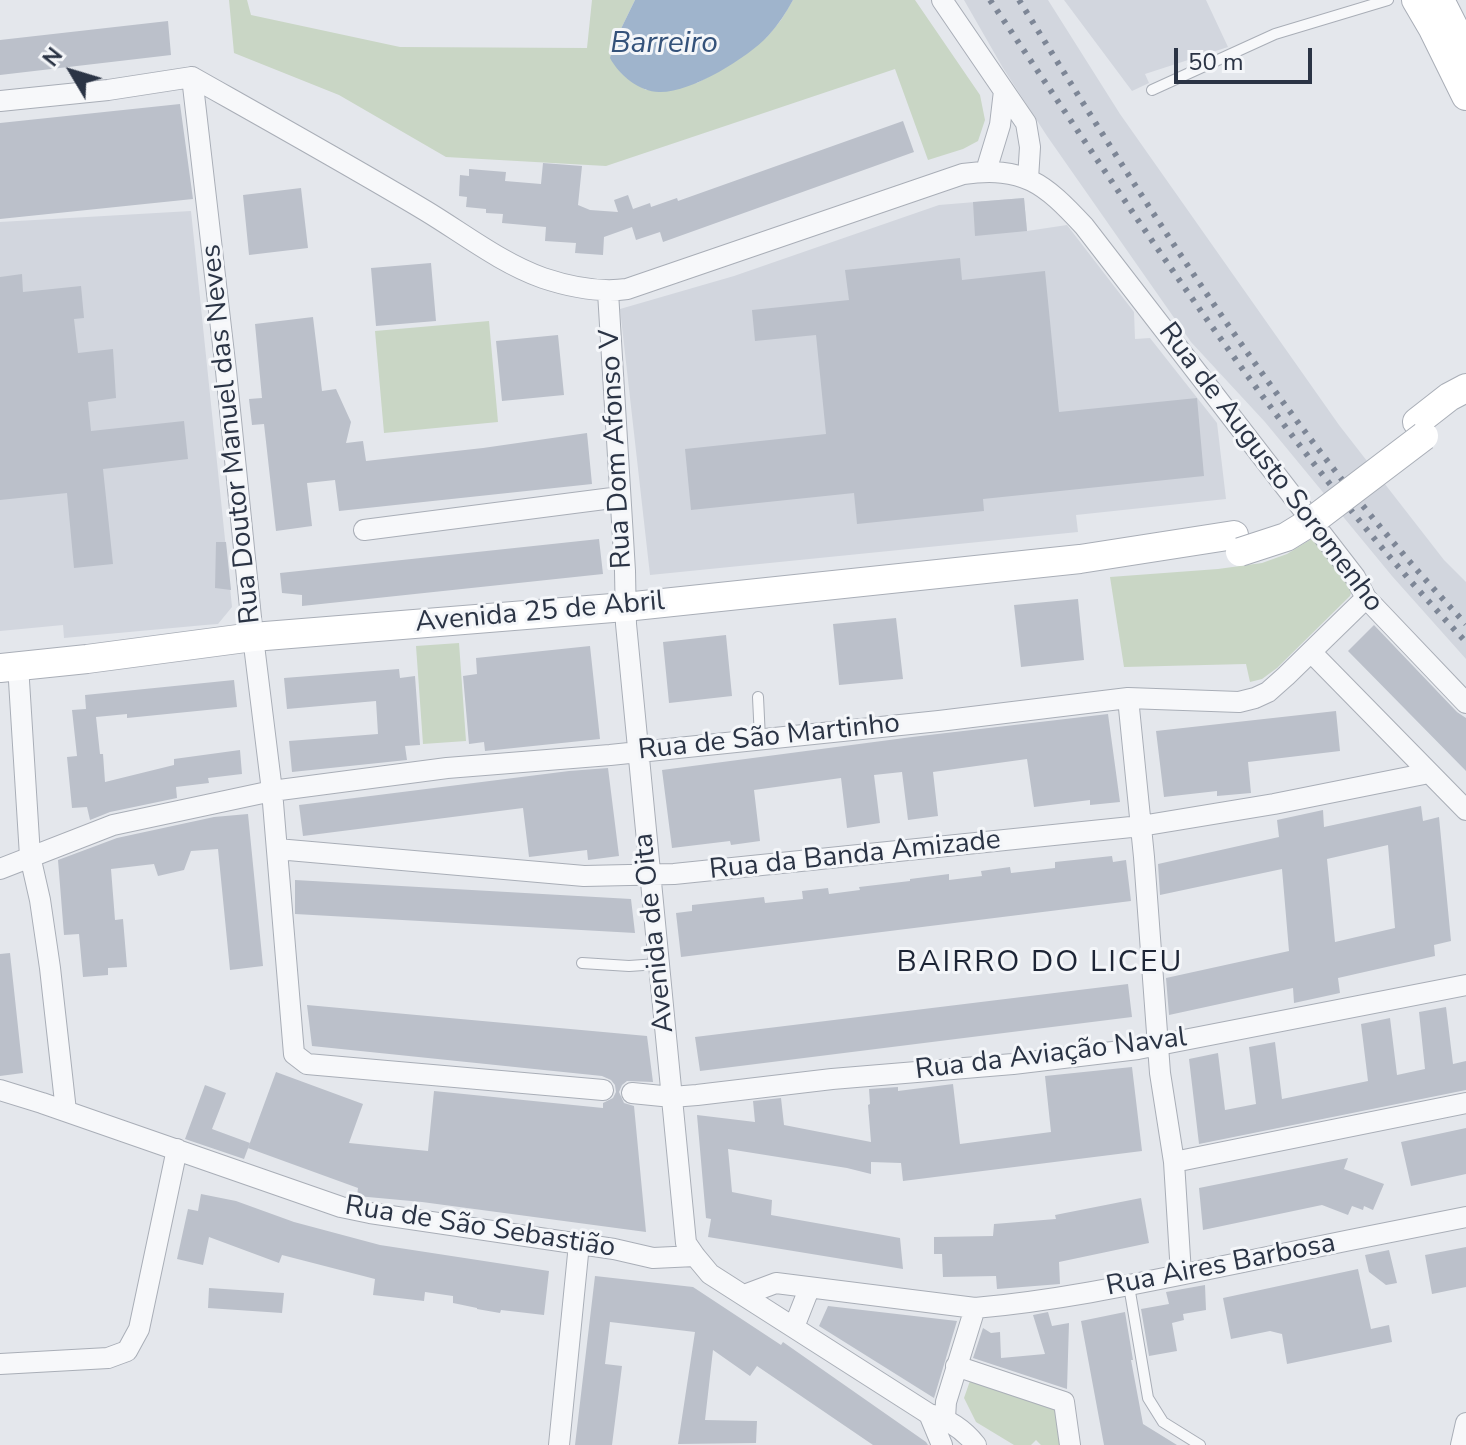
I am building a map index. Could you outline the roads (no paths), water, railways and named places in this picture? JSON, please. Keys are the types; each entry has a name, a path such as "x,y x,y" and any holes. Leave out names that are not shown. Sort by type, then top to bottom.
{"street":[{"path":"0,101 108,90 192,77 511,264 556,282 608,292 627,289 963,174 1005,172 1028,179 1030,147 1026,123 942,0"},
{"path":"1416,0 1466,96"},
{"path":"1440,0 1466,51"},
{"name":"Rua Doutor Manuel das Neves","path":"192,77 272,791 294,1054 307,1064 603,1090"},
{"path":"986,171 1000,125 1004,91"},
{"name":"Rua de Augusto Soromenho","path":"1028,179 1057,197 1084,226 1355,577 1366,598 1466,703"},
{"name":"Rua Dom Afonso V","path":"608,292 625,607"},
{"name":"Avenida 25 de Abril","path":"9,666 253,637 625,607 1237,544 1304,508 1420,429 1462,394"},
{"path":"364,530 620,497"},
{"name":"Rua de São Martinho","path":"0,869 113,825 272,791 447,768 939,721 1128,698 1239,702 1268,692 1366,598"},
{"name":"Avenida de Oita","path":"625,607 686,1243 695,1256"},
{"path":"1311,652 1466,810"},
{"path":"9,666 30,856 50,968 66,1111"},
{"path":"1128,698 1160,1073 1174,1162 1181,1274"},
{"name":"Rua da Banda Amizade","path":"277,849 584,876 650,875 1141,826 1274,804 1429,773"},
{"name":"Rua da Aviação Naval","path":"632,1093 672,1097 832,1079 1013,1064 1159,1046 1466,985"},
{"name":"Rua de São Sebastião","path":"0,1090 341,1207 653,1258 695,1256"},
{"path":"1174,1162 1466,1103"},
{"path":"0,1364 108,1358 127,1351 139,1329 177,1149"},
{"name":"Rua Aires Barbosa","path":"744,1295 776,1283 975,1308 1129,1286 1466,1217"},
{"path":"559,1445 579,1244"},
{"path":"695,1256 710,1274 970,1437 976,1445"},
{"path":"794,1327 809,1289"},
{"path":"942,1445 937,1416 946,1402 975,1308"},
{"path":"956,1366 1064,1402 1070,1445"},
{"path":"1461,1445 1466,1423"}],"lane":[{"path":"1152,90 1275,34 1388,0"},
{"path":"758,697 760,739"},
{"path":"582,963 658,964"},
{"path":"1129,1286 1148,1398 1163,1422 1200,1445"}],"water":[{"name":"Barreiro","path":"635,0 793,0 772,32 747,54 702,81 659,92 631,81 610,58"}],"railway":[{"path":"990,0 1158,249 1274,412 1399,568 1466,642"},
{"path":"1019,0 1227,324 1341,478 1466,624"}],"district":[{"name":"BAIRRO DO LICEU","path":"1040,964"}]}
